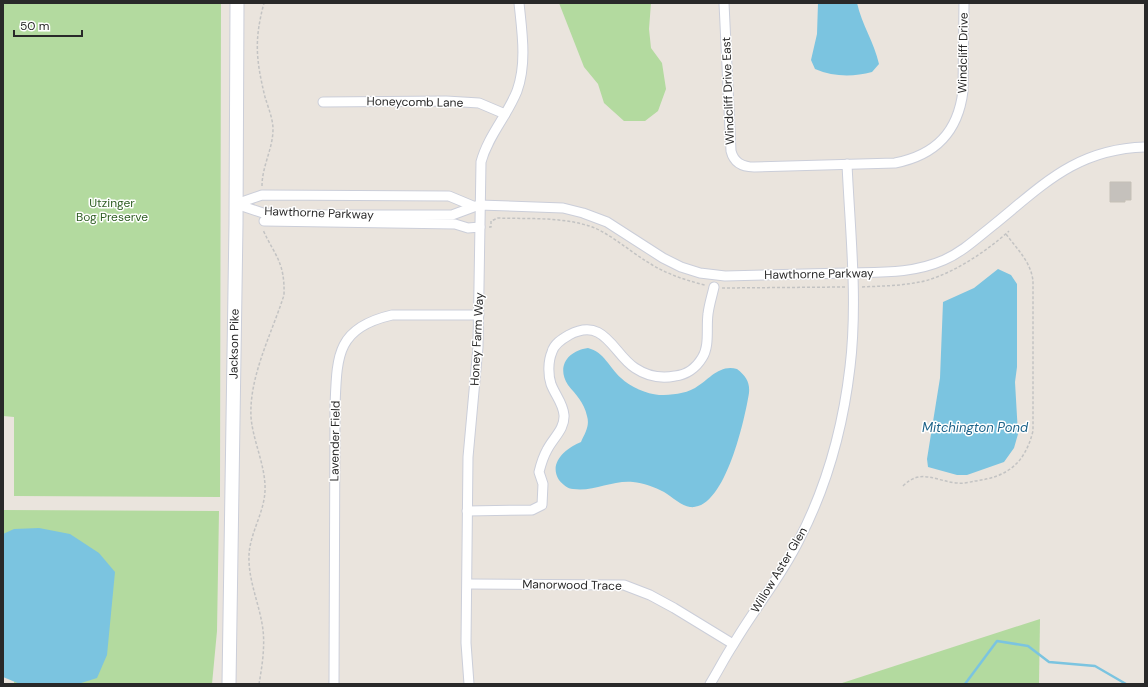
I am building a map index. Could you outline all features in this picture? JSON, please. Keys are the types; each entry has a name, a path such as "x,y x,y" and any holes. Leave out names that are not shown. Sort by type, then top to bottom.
{"main road":[{"name":"Jackson Pike","path":"229,684 236,204 237,3"}],"street":[{"name":"Honey Farm Way","path":"469,684 466,643 468,584 468,457 479,315 480,228 476,206 480,162 484,149 516,92 520,79 523,50 519,3"},
{"name":"Windcliff Drive East","path":"724,3 730,144 733,157 742,165 748,167 847,164"},
{"name":"Windcliff Drive","path":"847,164 895,163 914,158 940,143 950,130 958,117 964,91 964,3"},
{"name":"Honeycomb Lane","path":"323,102 446,101 479,104 504,114"},
{"name":"Hawthorne Parkway","path":"236,204 262,195 449,196 476,206 563,208 583,213 606,222 663,258 700,273 725,276 903,272 944,260 966,247 1065,168 1081,160 1106,151 1120,148 1145,147"},
{"name":"Willow Aster Glen","path":"710,684 733,644 776,580 799,541 818,500 832,458 843,412 850,366 853,287 847,164"},
{"name":"Hawthorne Parkway","path":"236,204 263,213 304,215 452,215 476,206"},
{"path":"264,221 455,224 468,228 480,228"},
{"path":"467,511 532,510 542,505 544,484 539,472 540,467 548,448 560,432 564,416 559,398 551,385 549,367 552,350 560,340 572,333 587,330 600,333 610,340 629,363 650,376 666,378 681,375 694,367 703,357 707,341 708,314 714,287"},
{"name":"Lavender Field","path":"334,684 335,406 337,360 350,337 366,323 378,318 392,315 479,315"},
{"name":"Manorwood Trace","path":"468,584 624,585 650,595 733,644"}],"path":[{"path":"262,195 262,172 272,144 273,128 256,58 259,22 264,3"},
{"path":"480,228 491,227 491,220 498,218 550,219 587,225 618,242 646,262 678,278 714,287 853,287 916,283 954,270 986,250 1009,231"},
{"path":"259,684 262,665 263,630 251,583 249,555 262,512 265,490 263,468 252,418 251,396 256,375 284,295 282,269 278,255 263,230 264,221"},
{"path":"903,486 911,478 919,476 958,484 986,480 1005,474 1017,465 1029,446 1033,431 1032,270 1006,234"}],"green space":[{"name":"Utzinger Bog Preserve","path":"3,3 221,3 220,497 14,496 14,417 3,416"},
{"path":"559,3 651,3 649,29 651,48 662,63 666,89 658,111 645,121 624,121 604,103 598,84 584,67"},
{"path":"3,510 219,511 217,631 212,684 14,684 14,659 3,659"},
{"path":"1040,619 1039,684 839,684"}],"water":[{"path":"818,3 857,3 879,64 872,72 858,75 836,75 815,69 811,60 817,34"},
{"name":"Mitchington Pond","path":"998,269 1011,275 1017,284 1017,367 1015,382 1018,434 1014,448 1004,462 967,475 957,475 928,467 927,459 940,378 943,302 974,288"},
{"path":"588,348 594,350 602,356 617,374 629,384 644,392 659,395 687,392 700,385 714,374 725,369 737,369 743,374 748,382 749,393 738,441 723,479 713,494 702,504 690,507 680,503 660,490 637,483 625,482 596,488 573,489 563,485 559,480 556,474 557,462 565,452 581,442 588,423 584,407 568,385 565,378 563,372 564,366 566,360 575,352"},
{"path":"39,528 70,534 99,553 115,572 107,655 97,678 78,684 20,684 3,677 3,534 14,529"}],"building":[{"path":"1110,182 1131,182 1131,200 1125,200 1125,202 1110,202"}],"waterway":[{"path":"965,684 997,641 1028,646 1049,662 1095,666 1126,684"}]}
